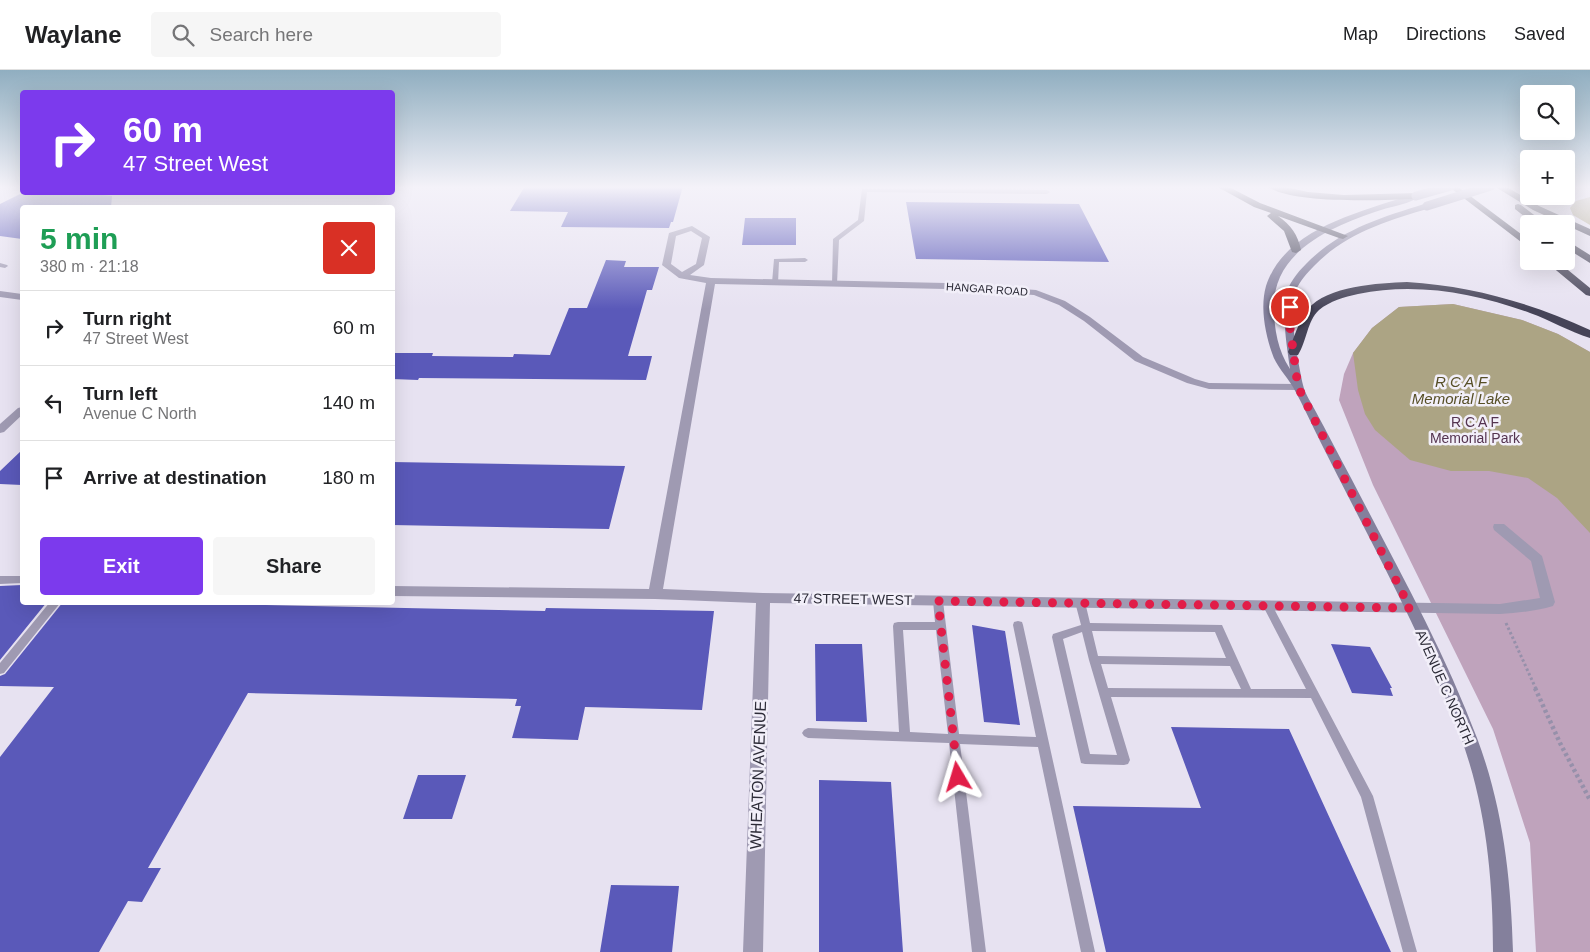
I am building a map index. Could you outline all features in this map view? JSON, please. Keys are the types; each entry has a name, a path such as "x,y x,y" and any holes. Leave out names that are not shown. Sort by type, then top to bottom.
{"highway":[{"path":"1287,227 1294,237 1296,250"},
{"path":"1317,227 1343,236"},
{"path":"1506,227 1520,238"},
{"path":"1577,227 1590,233"},
{"path":"1575,249 1590,260"},
{"path":"1562,270 1590,292"},
{"path":"1294,352 1313,310 1326,301 1353,291 1395,286 1451,290 1484,296 1538,312 1590,334"}],"main road":[{"name":"AVENUE C NORTH","path":"1331,227 1315,235 1296,250 1280,270 1271,287 1270,314 1276,353 1298,387 1410,608 1462,720 1484,784 1500,864 1503,952"},
{"name":"AVENUE C NORTH","path":"1298,387 1289,320 1290,296 1294,282 1320,253 1343,236 1366,227"}],"street":[{"path":"692,228 706,237 700,265 682,276 666,265 672,234 692,228"},
{"name":"HANGAR ROAD","path":"682,276 710,281 946,286 1036,293 1062,304 1087,319 1139,359 1191,381 1209,386 1298,387"},
{"path":"656,594 710,281"},
{"path":"0,294 20,297"},
{"path":"0,430 20,412"},
{"name":"47 STREET WEST","path":"395,591 1500,609 1548,602 1536,559 1499,527"},
{"name":"WHEATON AVENUE","path":"753,952 763,598"}],"lane":[{"path":"834,284 836,239 852,227"},
{"path":"775,283 776,260 805,260"},
{"path":"0,580 20,580"},
{"path":"938,601 979,952"},
{"path":"1080,602 1086,627 1094,660 1124,760 1085,760 1057,637 1086,627 1218,628 1248,693"},
{"path":"0,670 54,605"},
{"path":"1268,606 1366,796 1410,952"},
{"path":"1018,625 1088,952"},
{"path":"905,736 898,626 941,626"},
{"path":"1094,660 1233,662"},
{"path":"1104,692 1314,694"},
{"path":"808,733 1042,742"}],"path":[{"path":"1500,609 1560,743 1590,800"}],"green space":[{"name":"R C A F Memorial Park","path":"1453,304 1522,320 1558,334 1590,352 1590,952 1536,952 1530,843 1493,729 1373,485 1339,400 1344,374 1353,353 1372,328 1399,307"}],"water":[{"name":"R C A F Memorial Lake","path":"1453,304 1522,320 1558,334 1590,352 1590,533 1557,498 1528,478 1489,471 1451,471 1410,460 1375,430 1365,414 1358,390 1353,353 1372,328 1399,307"}],"building":[{"path":"0,227 20,227 20,239 0,236"},
{"path":"578,227 669,227 669,228"},
{"path":"744,227 796,227 796,245 742,245"},
{"path":"910,227 1091,227 1109,262 916,259"},
{"path":"606,260 626,261 624,267 659,267 652,290 647,290 628,356 652,356 646,380 395,379 395,353 433,353 432,356 513,357 514,354 550,355 569,308 587,308"},
{"path":"20,452 20,485 0,484 0,471"},
{"path":"395,462 625,466 609,529 395,525"},
{"path":"20,585 20,605 45,605 0,660 0,586"},
{"path":"61,605 262,605 545,611 546,608 714,611 702,710 585,707 578,740 512,738 521,706 515,706 517,699 248,693 148,868 161,868 142,902 128,901 99,952 0,952 0,757 54,687 0,686 0,676 5,674"},
{"path":"972,625 1005,631 1020,725 984,722"},
{"path":"815,644 862,644 867,722 816,721"},
{"path":"1331,644 1370,647 1392,688 1390,688 1393,696 1352,693"},
{"path":"1171,727 1289,729 1391,952 1106,952 1073,806 1201,808"},
{"path":"418,775 466,775 452,819 403,819"},
{"path":"819,780 891,782 903,952 819,952"},
{"path":"611,885 679,886 672,952 600,952"}],"route":[{"path":"958,777 938,601 1410,608 1298,387 1289,320 1290,307"}]}
